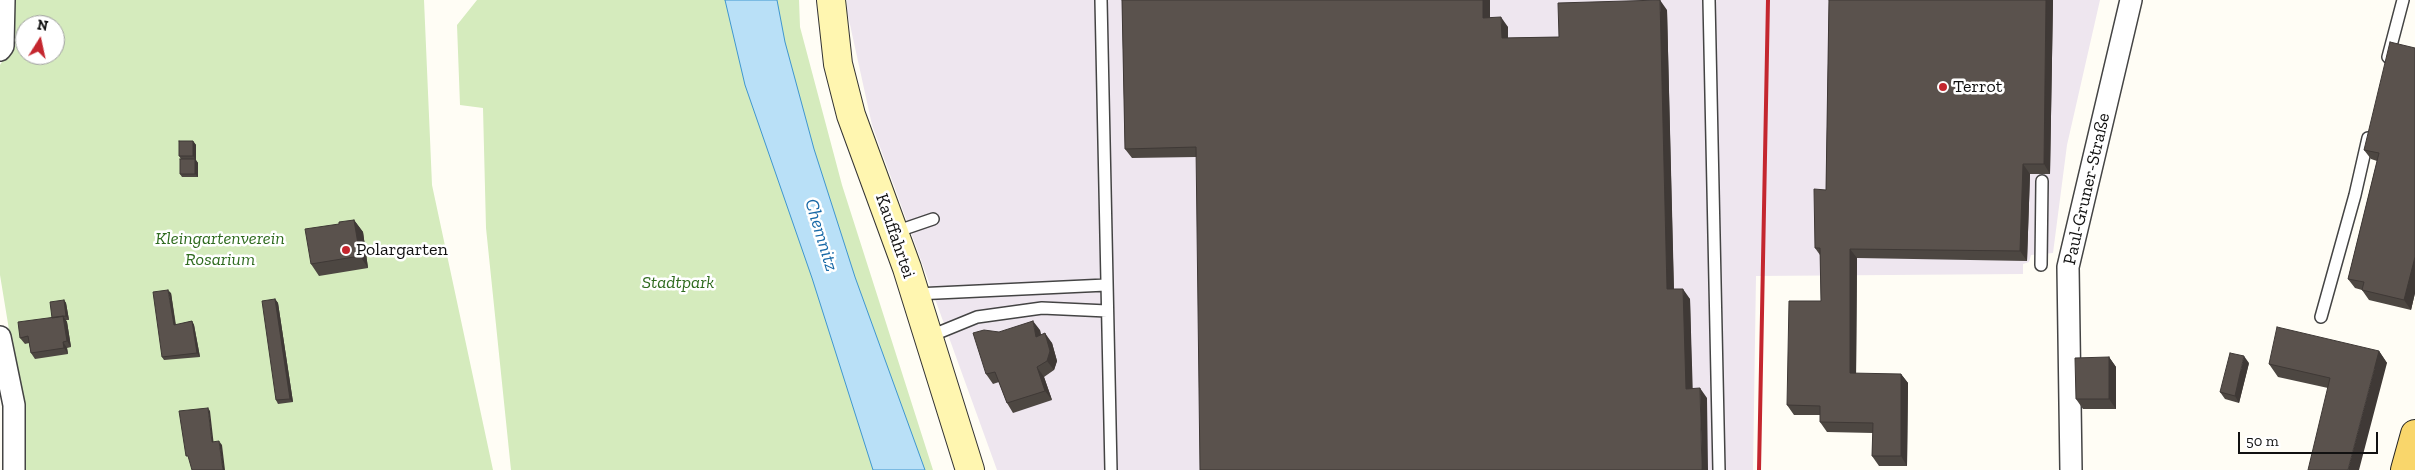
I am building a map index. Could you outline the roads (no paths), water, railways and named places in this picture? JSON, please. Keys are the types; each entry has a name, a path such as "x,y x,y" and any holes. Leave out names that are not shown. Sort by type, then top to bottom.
{"main road":[{"path":"2405,470 2415,434"}],"street":[{"path":"0,50 3,46 4,0"},
{"name":"Kauffahrtei","path":"830,0 838,64 852,115 895,232 970,470"},
{"name":"Paul-Gruner-Straße","path":"2071,470 2068,267 2131,0"},
{"path":"0,337 14,405 14,470"}],"lane":[{"path":"1101,0 1111,470"},
{"path":"1709,0 1719,470"},
{"path":"2385,66 2404,0"},
{"path":"2320,317 2355,195 2370,129"},
{"path":"2042,181 2042,265"},
{"path":"895,232 933,219"},
{"path":"915,294 1106,285"},
{"path":"928,337 977,317 1042,308 1107,311"}],"water":[{"name":"Chemnitz","path":"725,0 777,0 785,42 814,149 855,277 925,470 873,470 812,278 745,85"}],"railway":[{"path":"1759,470 1768,0"}],"place":[{"name":"Terrot","path":"1943,87"},
{"name":"Polargarten","path":"346,250"}],"park label":[{"name":"Kleingartenverein Rosarium","path":"220,249"},
{"name":"Stadtpark","path":"678,283"}]}
